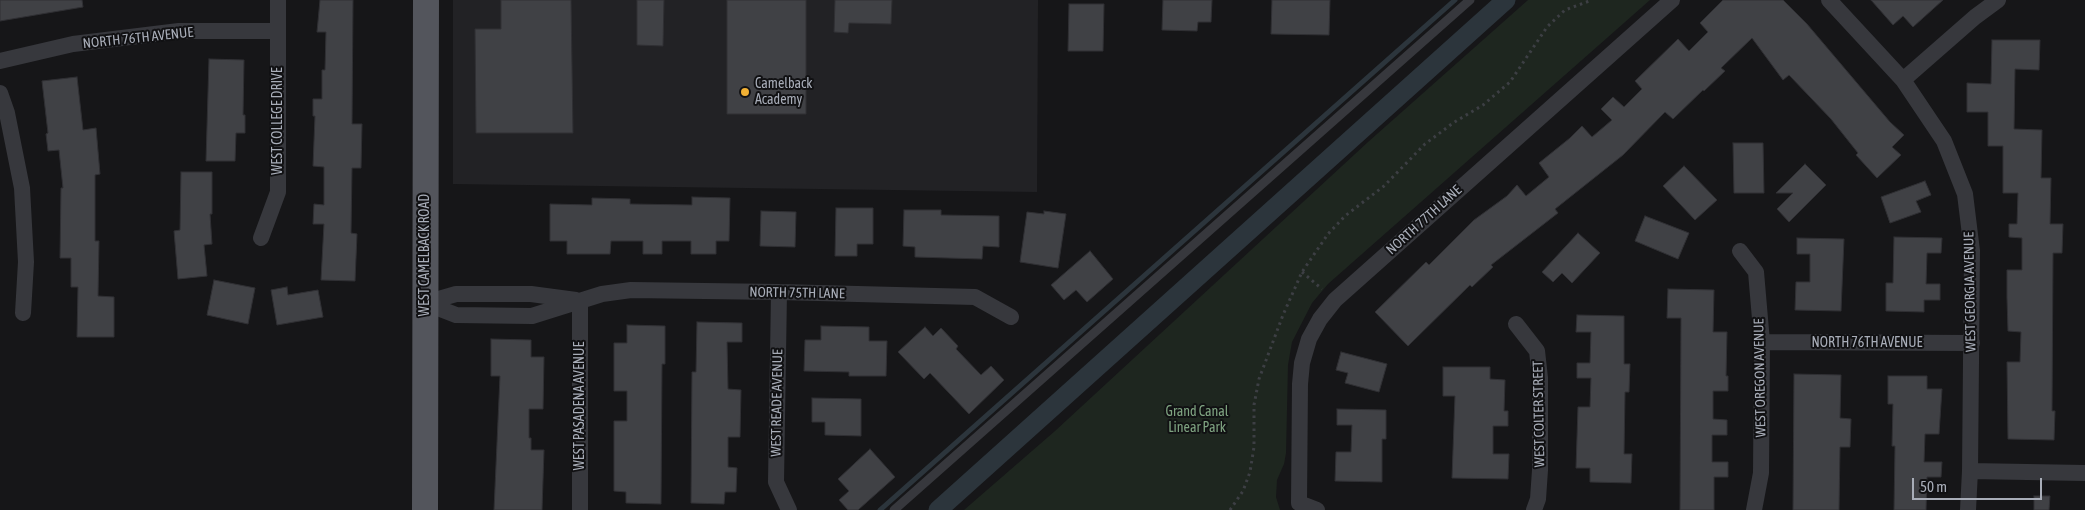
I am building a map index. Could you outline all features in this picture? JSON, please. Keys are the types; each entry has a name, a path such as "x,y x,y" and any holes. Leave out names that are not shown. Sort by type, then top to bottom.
{"main road":[{"name":"WEST CAMELBACK ROAD","path":"425,510 426,0"}],"street":[{"name":"WEST COLLEGE DRIVE","path":"261,238 278,192 278,0"},
{"name":"NORTH 77TH LANE","path":"1317,510 1299,503 1300,384 1302,363 1309,339 1320,319 1335,300 1672,0"},
{"name":"WEST GEORGIA AVENUE","path":"1829,0 1903,80 1944,141 1966,194 1972,251 1968,510"},
{"path":"1903,80 1975,17 1998,0"},
{"name":"NORTH 76TH AVENUE","path":"0,61 73,44 180,31 278,31"},
{"path":"0,93 7,114 22,188 26,262 23,314"},
{"name":"WEST OREGON AVENUE","path":"1740,251 1756,272 1762,342 1761,473 1754,510"},
{"name":"NORTH 75TH LANE","path":"425,303 456,294 531,294 580,301 602,294 631,290 779,292 975,297 1011,317"},
{"name":"WEST READE AVENUE","path":"779,292 776,482 789,510"},
{"name":"WEST PASADENA AVENUE","path":"580,301 580,510"},
{"name":"WEST COLTER STREET","path":"1516,324 1537,352 1540,378 1540,470 1538,499 1534,510"},
{"name":"NORTH 76TH AVENUE","path":"1762,342 1972,343"},
{"path":"1970,471 2085,473"}],"lane":[{"path":"894,510 1470,0"}],"path":[{"path":"1230,510 1243,491 1250,472 1254,448 1254,405 1259,379 1283,315 1302,272 1328,234 1345,216 1384,186 1425,144 1453,123 1483,106 1510,82 1547,27 1565,10 1592,0"},
{"path":"1302,272 1335,300"}],"shaded area":[{"name":"Camelback Academy","path":"453,0 1038,0 1037,192 453,184"}],"green space":[{"name":"Grand Canal Linear Park","path":"1528,0 1650,0 1328,284 1312,303 1292,342 1288,365 1286,453 1284,464 1277,480 1276,497 1280,510 964,510 1055,431 1368,142"}],"building":[{"path":"0,0 82,0 83,7 0,21"},
{"path":"320,0 353,0 352,124 362,124 361,168 352,168 351,233 357,234 355,281 321,280 324,224 313,224 314,204 324,205 324,167 313,166 315,116 313,116 313,99 322,99 322,70 325,70 326,32 317,32"},
{"path":"501,0 571,0 573,133 476,133 475,29 501,29"},
{"path":"637,0 664,0 663,46 637,45"},
{"path":"727,0 806,0 806,114 727,114"},
{"path":"835,0 892,0 891,24 849,23 848,33 834,32"},
{"path":"1163,0 1212,0 1211,22 1198,22 1197,31 1162,30"},
{"path":"1272,0 1330,0 1329,35 1271,34"},
{"path":"1723,0 1783,0 1807,24 1890,122 1904,135 1892,147 1901,155 1877,178 1856,155 1858,153 1831,119 1789,75 1783,80 1752,38 1721,68 1725,71 1673,119 1665,112 1623,155 1555,209 1558,213 1491,265 1493,267 1472,287 1470,285 1408,346 1375,312 1426,262 1429,265 1474,220 1507,196 1517,185 1526,196 1549,177 1539,163 1582,126 1592,137 1612,120 1601,109 1613,97 1624,107 1642,89 1635,81 1678,39 1689,51 1708,32 1700,23"},
{"path":"1871,0 1943,0 1913,27 1903,16 1893,25"},
{"path":"1069,4 1104,4 1103,51 1068,51"},
{"path":"1992,40 2040,40 2039,70 2015,69 2014,129 2042,130 2041,178 2051,178 2050,224 2063,224 2062,253 2053,253 2052,411 2055,411 2054,440 2008,439 2007,362 2020,362 2021,332 2008,331 2007,298 2007,270 2022,270 2022,238 2009,237 2009,224 2017,224 2018,193 2003,193 2003,146 1988,146 1988,112 1967,112 1967,83 1991,84"},
{"path":"209,59 244,60 243,115 245,115 245,133 236,133 235,161 206,161"},
{"path":"77,77 83,130 96,128 100,174 95,175 95,241 99,241 98,296 114,297 114,337 77,337 78,287 71,287 71,258 60,258 61,188 63,188 59,150 48,151 46,134 48,133 42,81"},
{"path":"1733,143 1763,143 1764,193 1734,193"},
{"path":"1805,164 1826,185 1789,222 1777,209 1793,193 1776,193"},
{"path":"1684,166 1717,200 1695,220 1663,186"},
{"path":"181,172 212,172 212,214 210,214 212,244 204,245 207,276 178,279 174,231 180,230"},
{"path":"1925,181 1931,195 1916,201 1921,212 1890,223 1881,197"},
{"path":"692,197 730,198 729,241 716,241 716,254 691,254 691,241 662,241 662,254 643,254 643,241 611,241 610,254 567,254 567,241 550,241 550,204 592,205 592,198 630,199 630,204 692,205"},
{"path":"836,208 873,208 873,244 857,244 857,256 835,256"},
{"path":"904,210 941,210 941,215 999,216 999,247 983,246 982,259 915,257 915,247 903,246"},
{"path":"761,211 796,212 795,247 760,246"},
{"path":"1044,211 1066,214 1058,268 1020,262 1027,212 1044,214"},
{"path":"1645,216 1689,233 1678,259 1635,241"},
{"path":"1578,233 1600,253 1572,283 1562,273 1553,282 1542,272"},
{"path":"1894,237 1942,238 1941,253 1927,253 1926,284 1940,284 1940,300 1924,300 1924,312 1886,311 1886,283 1893,283"},
{"path":"1797,238 1844,239 1841,311 1795,310 1796,282 1810,282 1810,254 1797,254"},
{"path":"1090,251 1113,279 1087,302 1076,290 1064,300 1051,285"},
{"path":"214,280 255,288 248,324 207,315"},
{"path":"287,287 288,295 318,290 323,317 277,325 271,290"},
{"path":"1668,289 1714,290 1713,332 1727,332 1726,376 1728,376 1728,391 1713,391 1713,419 1727,420 1727,435 1712,435 1712,462 1728,462 1728,477 1714,477 1714,510 1680,510 1681,318 1667,318"},
{"path":"1577,315 1624,316 1624,364 1630,364 1629,392 1625,392 1624,454 1632,454 1631,483 1590,482 1590,468 1576,468 1578,407 1590,407 1591,378 1577,378 1577,363 1590,363 1591,332 1576,332"},
{"path":"697,322 742,323 742,342 727,342 728,389 741,390 740,437 728,437 728,467 737,468 736,492 725,492 724,504 691,503 692,372 696,372"},
{"path":"627,325 665,326 665,364 662,364 661,504 626,503 626,492 614,491 614,421 627,421 627,391 614,391 614,343 627,343"},
{"path":"821,326 869,327 869,341 887,341 886,376 849,376 849,372 804,371 805,340 821,340"},
{"path":"925,327 933,336 941,328 958,346 956,349 981,375 991,366 1004,380 969,414 930,373 924,379 898,352"},
{"path":"491,339 531,340 531,357 544,357 543,409 529,409 531,450 544,450 542,510 494,510 500,376 491,376"},
{"path":"1341,352 1387,364 1379,392 1345,383 1348,373 1336,370"},
{"path":"1443,367 1490,367 1490,379 1505,380 1504,411 1508,411 1508,426 1493,426 1493,454 1509,454 1508,479 1452,478 1455,396 1443,396"},
{"path":"1794,374 1841,375 1840,418 1851,419 1850,447 1840,447 1839,510 1793,510"},
{"path":"1888,376 1927,376 1927,389 1942,389 1939,434 1925,434 1924,462 1942,462 1941,477 1927,477 1926,510 1894,510 1895,446 1892,446 1893,404 1888,404"},
{"path":"812,398 861,399 861,436 825,435 825,422 812,422"},
{"path":"1337,409 1386,410 1386,439 1382,439 1382,482 1335,481 1336,452 1351,452 1352,425 1337,425"},
{"path":"870,449 895,477 858,510 848,510 839,500 849,491 838,479"},
{"path":"2034,496 2050,496 2049,510 2034,510"}],"waterway":[{"path":"880,510 1455,0"},
{"path":"938,510 1506,0"}],"place":[{"name":"Camelback Academy","path":"745,92"}]}
